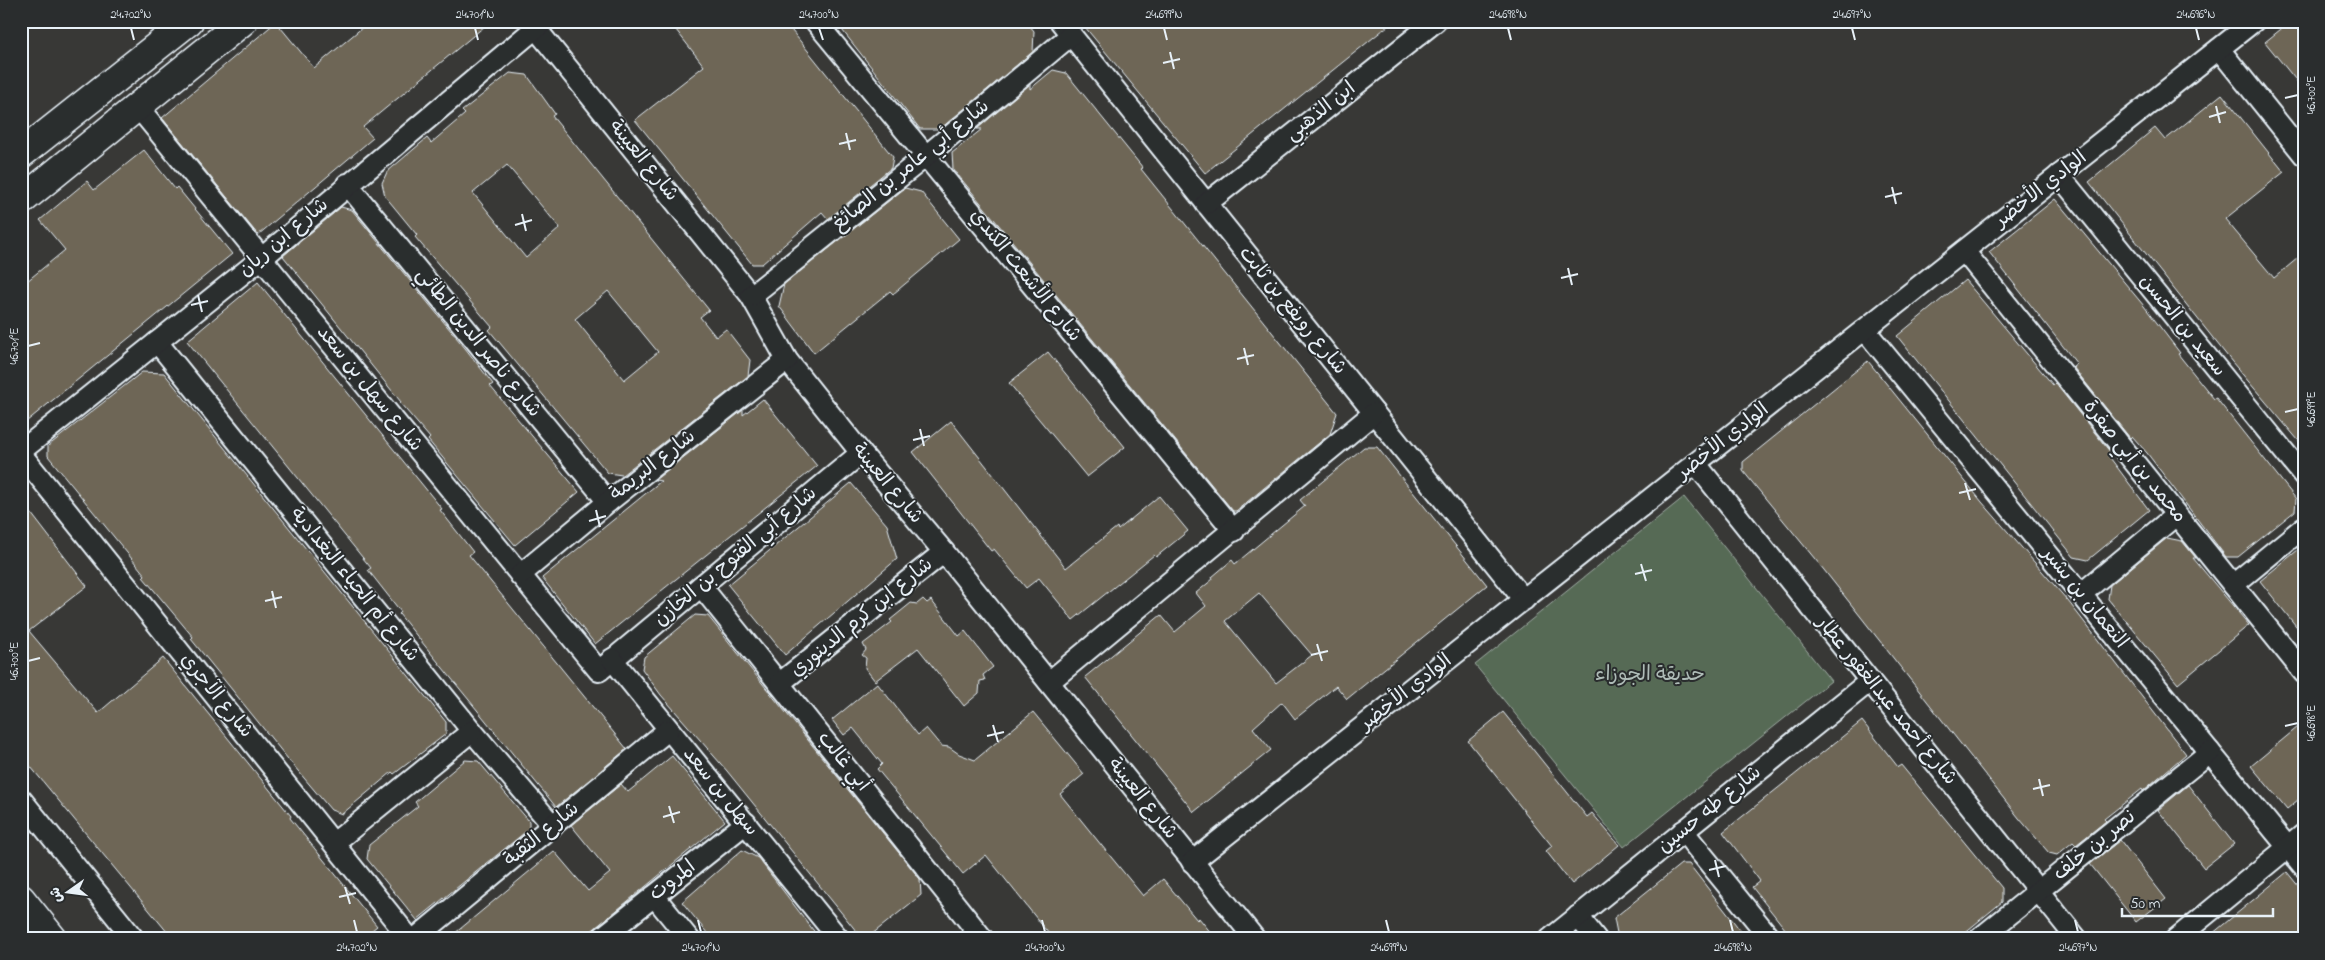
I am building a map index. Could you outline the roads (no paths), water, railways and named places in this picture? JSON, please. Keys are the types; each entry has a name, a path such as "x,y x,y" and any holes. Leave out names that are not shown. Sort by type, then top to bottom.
{"street":[{"path":"21,154 188,21"},
{"path":"21,201 244,21"},
{"name":"شارع الأشعث الكندي","path":"815,21 1234,531"},
{"name":"ابن الذهبي","path":"1206,204 1436,21"},
{"name":"الوادي الأخضر","path":"1192,862 2254,21"},
{"name":"شارع ابن ريان","path":"21,452 262,258 536,23"},
{"name":"شارع العيينة","path":"536,23 751,296 787,360 1255,939"},
{"name":"شارع أبي عامر بن الصائغ","path":"751,296 926,156 1065,28"},
{"name":"شارع رويفع بن ثابت","path":"1065,28 1524,600"},
{"path":"2219,49 2304,155"},
{"name":"شارع سهل بن سعد","path":"138,107 520,575 605,665"},
{"name":"سعيد بن الحسن","path":"2060,175 2304,476"},
{"name":"شارع ناصر الدين الطائي","path":"348,184 608,502"},
{"name":"محمد بن أبي صفرة","path":"1964,251 2304,673"},
{"name":"النعمان بن بشير","path":"1865,330 2304,867"},
{"name":"شارع أم الحياء البغدادية","path":"157,342 472,731 553,826"},
{"name":"شارع البريمة","path":"520,575 608,502 787,360"},
{"path":"1049,682 1234,531 1374,413"},
{"name":"شارع الآجري","path":"21,452 410,939"},
{"name":"شارع أبي الفتوح بن الخازن","path":"605,665 861,453"},
{"name":"شارع أحمد عبدالغفور عطار","path":"1696,464 2077,939"},
{"path":"2081,594 2176,515"},
{"path":"2233,585 2304,527"},
{"name":"شارع ابن كرم الدينوري","path":"780,683 944,552"},
{"name":"أبي غالب","path":"701,586 983,939"},
{"name":"سهل بن سعد","path":"605,665 668,730 839,939"},
{"name":"شارع طه حسين","path":"1550,939 1870,681"},
{"name":"شارع الثقبة","path":"415,939 668,730"},
{"path":"334,843 472,731"},
{"name":"نصر بن خلف","path":"1979,939 2210,752"},
{"path":"21,799 134,939"},
{"name":"المروت","path":"600,939 746,823"},
{"path":"1683,831 1771,939"},
{"path":"2176,939 2304,834"},
{"path":"654,896 689,939"},
{"path":"21,900 52,939"},
{"path":"1578,916 1596,939"}],"park label":[{"name":"حديقة الجوزاء","path":"1650,675"}]}
